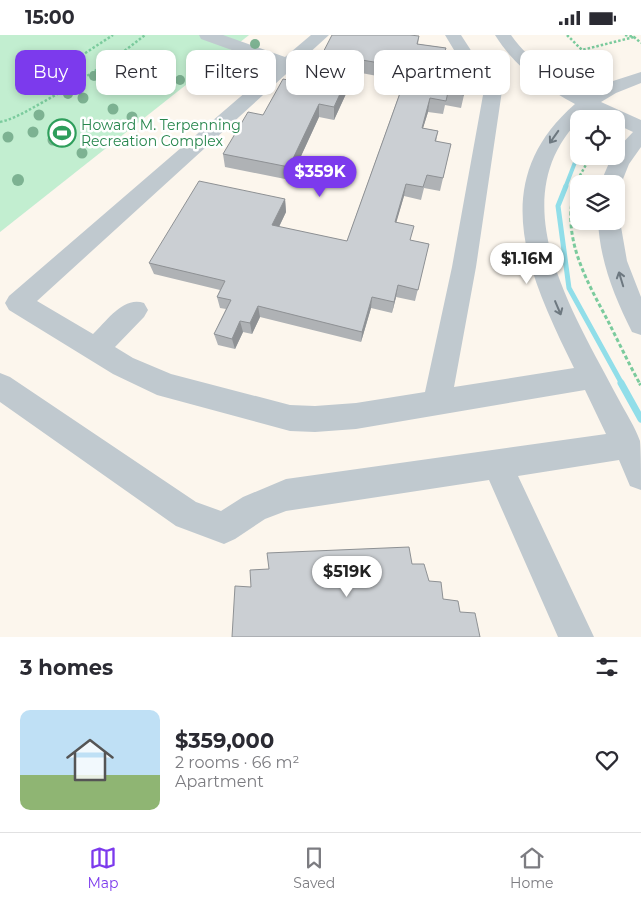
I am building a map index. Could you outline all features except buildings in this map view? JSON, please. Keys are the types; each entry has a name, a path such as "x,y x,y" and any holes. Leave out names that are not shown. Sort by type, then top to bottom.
{"street":[{"path":"207,35 286,63"},
{"path":"304,50 321,35"},
{"path":"454,35 463,50"},
{"path":"503,35 520,58"},
{"path":"286,66 18,303 130,369 167,386 290,418 315,419 356,415 592,377"},
{"path":"641,77 610,88 588,102 555,134 544,152 536,175 533,196 534,236 545,277 564,322 641,475"},
{"path":"437,402 464,267 492,95"},
{"path":"575,95 641,128"},
{"path":"612,175 624,152 641,136"},
{"path":"610,230 614,258 625,292 641,324"},
{"path":"95,349 135,310"},
{"path":"0,386 187,515 224,528 254,508 286,495 626,445"},
{"path":"498,464 576,637"}],"path":[{"path":"86,53 113,35"},
{"path":"125,50 144,35"},
{"path":"567,35 582,50 634,37"},
{"path":"625,35 634,37 641,43"},
{"path":"0,121 15,118 96,71"},
{"path":"584,165 578,175 571,198 573,242 583,272 641,385"}],"shaded area":[{"path":"249,35 641,35 641,637 0,637 0,232 173,95 176,95 176,93 186,85 186,95 276,95 276,50 230,50"}],"green space":[{"name":"Howard M. Terpenning Recreation Complex","path":"0,35 249,35 230,50 186,50 186,85 176,93 176,50 96,50 96,95 173,95 0,232"}],"waterway":[{"path":"565,188 574,165"},
{"path":"566,186 558,206 569,288 622,384"},
{"path":"621,383 641,419"}],"place":[{"name":"Howard M. Terpenning Recreation Complex","path":"62,133"}]}
